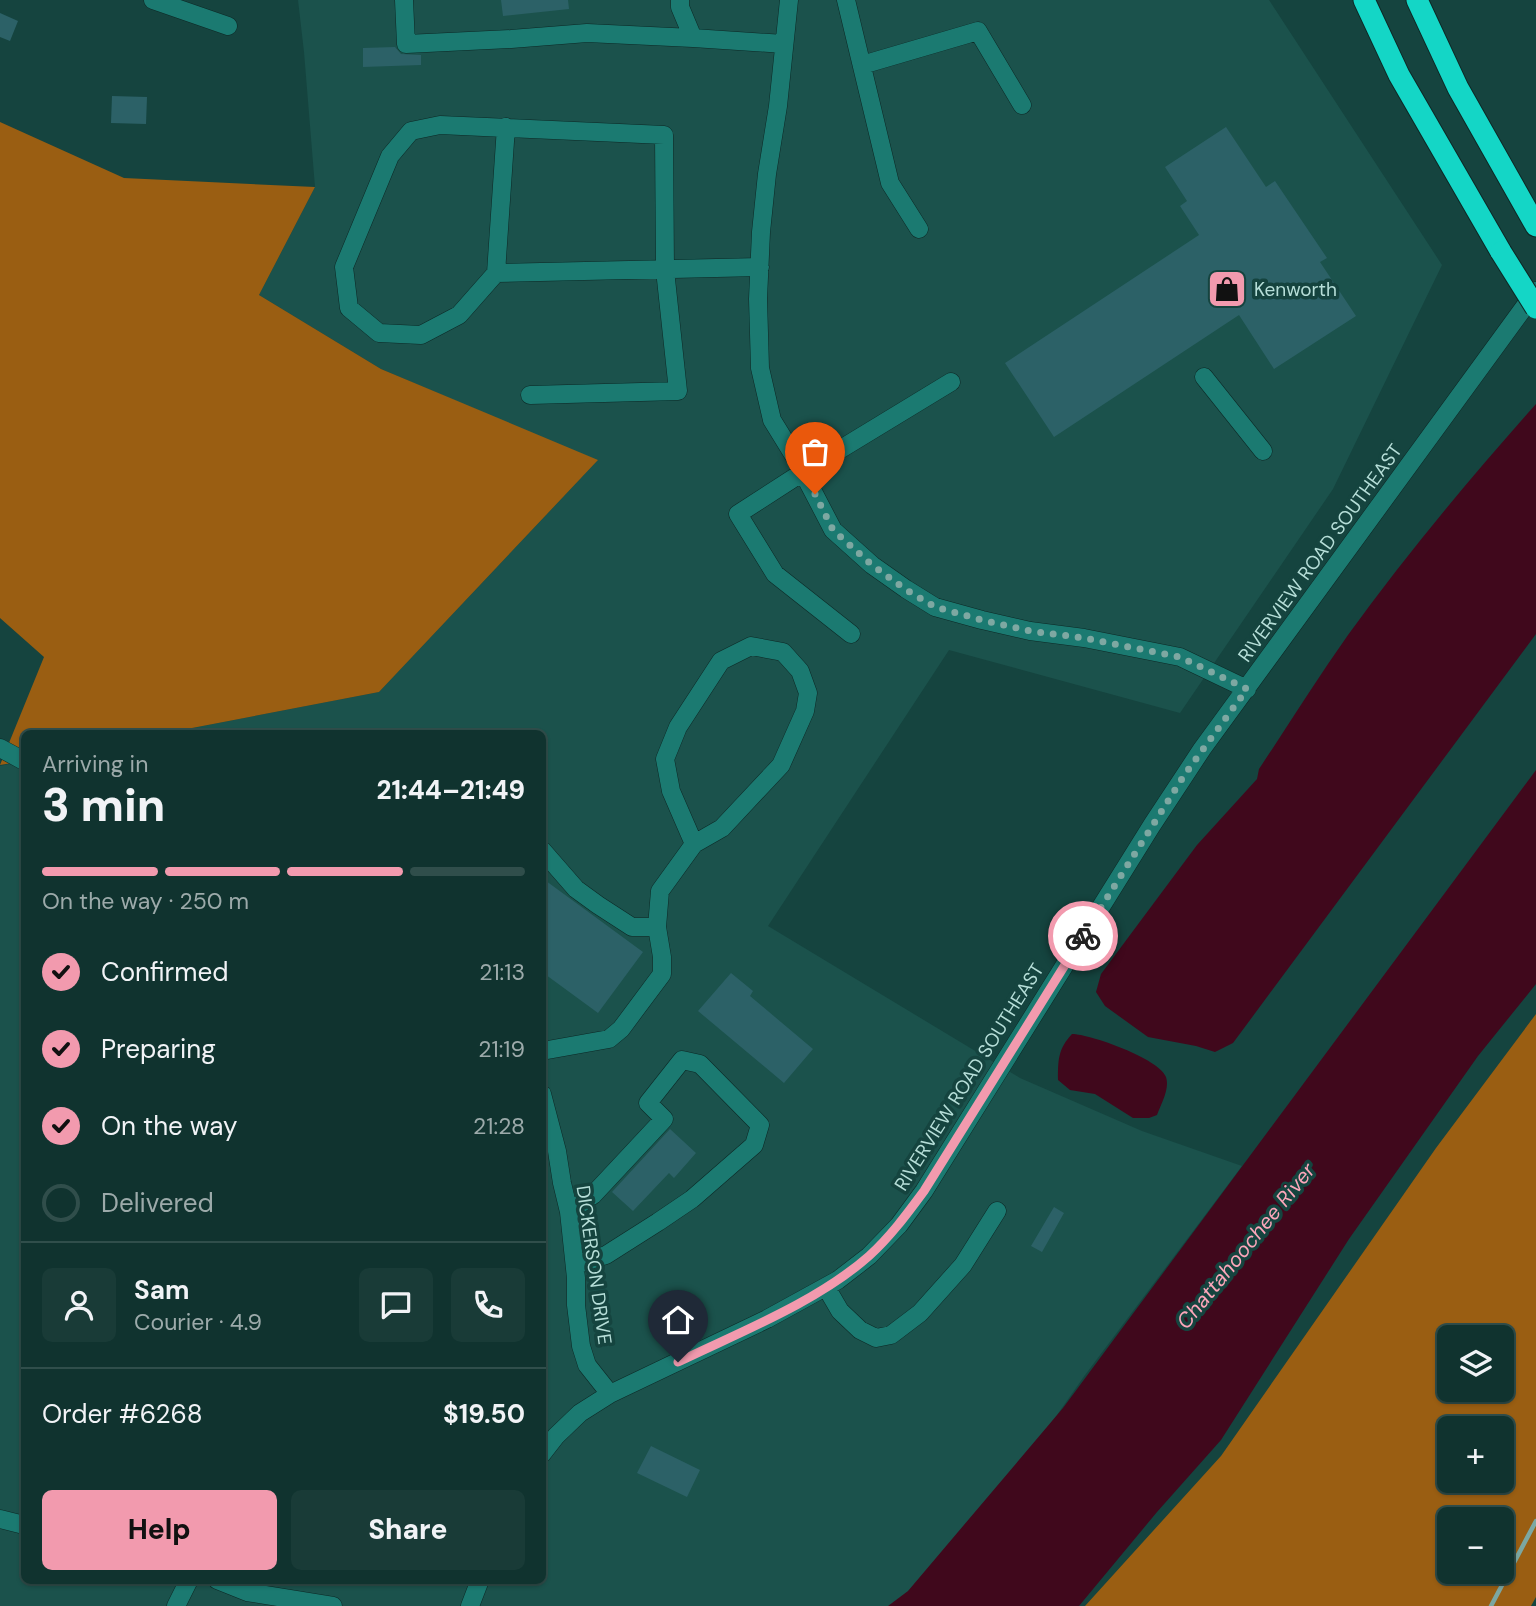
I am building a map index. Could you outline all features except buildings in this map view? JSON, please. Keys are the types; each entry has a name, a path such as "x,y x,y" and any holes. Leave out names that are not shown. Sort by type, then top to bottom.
{"highway":[{"path":"1364,0 1399,75 1536,309"},
{"path":"1417,0 1458,89 1532,221"}],"street":[{"path":"153,0 228,26"},
{"path":"404,0 406,44 587,33 784,44"},
{"path":"680,0 680,7 692,38"},
{"path":"789,0 761,232 758,299 760,368 772,420 833,530 872,565 935,607 1030,631 1084,638 1180,657 1247,689"},
{"path":"846,0 890,183 919,229"},
{"path":"862,65 978,31 1022,105"},
{"path":"506,127 496,273 459,315 421,335 379,333 349,308 344,267 390,156 411,131 440,125 506,127 664,135 665,270 678,391 530,395"},
{"path":"496,273 760,267"},
{"name":"RIVERVIEW ROAD SOUTHEAST","path":"546,1449 580,1413 610,1394 766,1319 838,1280 869,1255 899,1224 924,1191 1202,749 1536,291"},
{"path":"1205,377 1263,451"},
{"path":"851,635 775,575 738,514 951,382"},
{"path":"546,1050 609,1039 621,1029 662,974 657,927 660,891 694,844 722,828 781,765 806,711 808,693 800,671 783,652 751,646 721,661 678,727 665,759 671,791 694,844"},
{"path":"0,748 21,759"},
{"path":"546,855 576,889 598,905 632,927 657,927"},
{"path":"569,1212 593,1195 664,1119 648,1103 682,1060 700,1064 761,1125 754,1145 692,1199 606,1255 575,1265"},
{"name":"DICKERSON DRIVE","path":"546,1104 550,1127 550,1157 562,1183 569,1212 581,1346 587,1365 610,1394"},
{"path":"826,1287 840,1311 860,1330 876,1338 891,1335 920,1313 963,1265 997,1211"},
{"path":"0,1519 21,1524"},
{"path":"176,1606 187,1584"},
{"path":"227,1584 247,1592 333,1606"},
{"path":"471,1606 479,1584"}],"shaded area":[{"path":"298,0 1269,0 1442,265 1333,489 1180,713 949,650 768,926 1020,1078 1142,1131 1242,1166 1085,1375 977,1529 903,1606 0,1606 0,766 21,762 21,1584 546,1584 546,730 182,730 379,692 597,461 381,369 259,295 315,187"},
{"path":"0,122 124,178 315,187 259,295 381,369 598,460 379,692 182,730 21,730 21,762 0,765 44,657 0,618"},
{"path":"1536,1014 1536,1597 1531,1606 1085,1606 1221,1456 1436,1148"}],"water":[{"path":"1536,404 1536,634 1233,1043 1215,1052 1148,1037 1105,1006 1096,992 1101,974 1197,845 1257,779 1259,769 1325,668 1393,576"},
{"name":"Chattahoochee River","path":"1536,770 1536,984 1478,1056 1349,1239 1221,1440 1079,1606 888,1606 908,1591 1063,1408"},
{"path":"1072,1034 1124,1049 1161,1070 1166,1077 1167,1086 1157,1115 1133,1118 1095,1094 1070,1090 1058,1080 1060,1055"}],"railway":[{"path":"1491,1606 1536,1521"}],"way so far":[{"path":"815,494 833,530 872,565 935,607 1030,631 1084,638 1180,657 1247,689 1185,774 1083,936"}],"place":[{"name":"Kenworth","path":"1227,289"}],"route":[{"path":"678,1362 802,1301 838,1280 869,1255 899,1224 924,1191 1083,936"}]}
